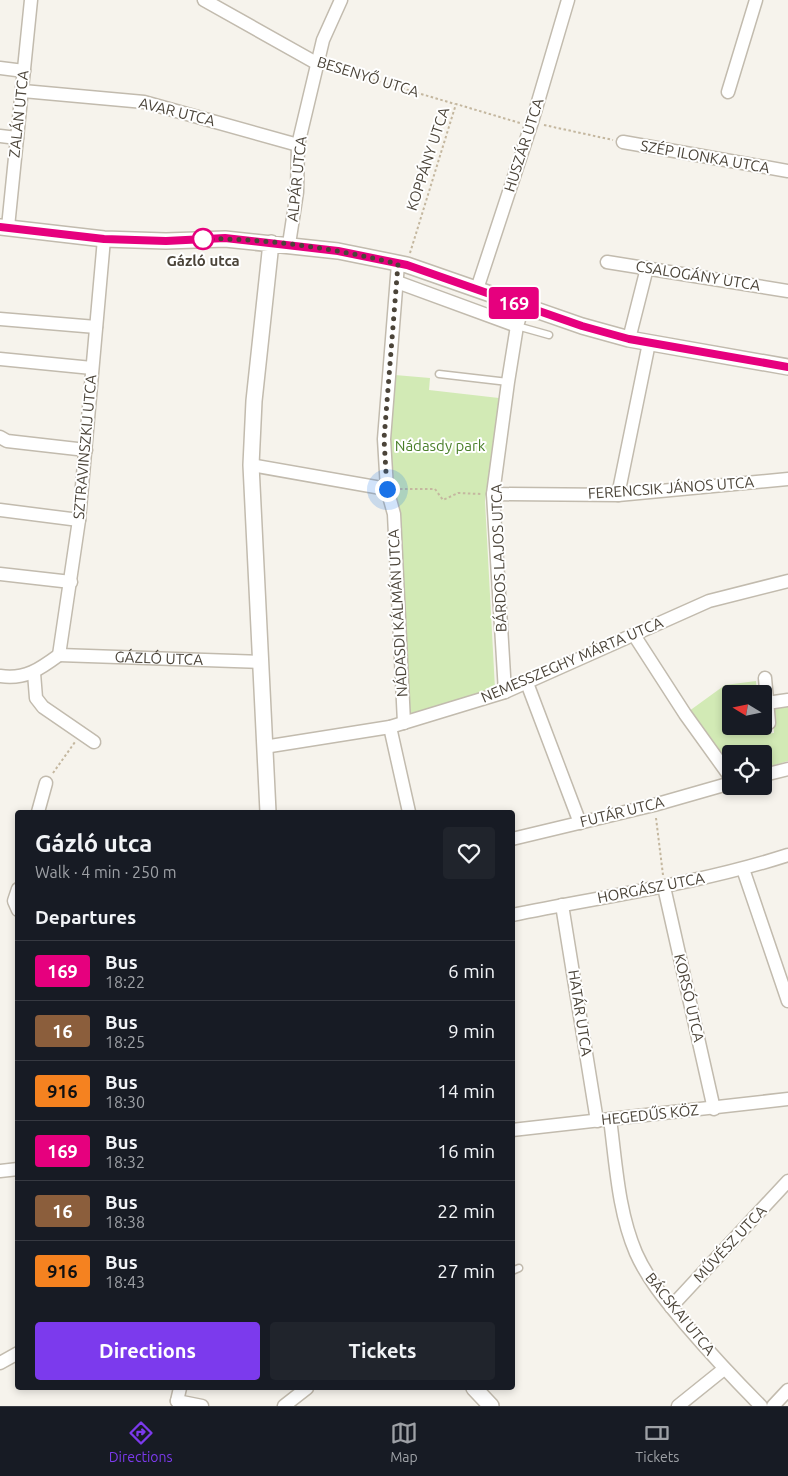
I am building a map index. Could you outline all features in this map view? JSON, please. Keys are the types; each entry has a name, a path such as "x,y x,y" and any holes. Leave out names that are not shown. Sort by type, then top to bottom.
{"street":[{"name":"ZALÁN UTCA","path":"4,227 23,91 31,0"},
{"name":"BESENYŐ UTCA","path":"204,0 318,64"},
{"name":"ALPÁR UTCA","path":"288,244 297,192 298,145 323,40 341,0"},
{"name":"HUSZÁR UTCA","path":"477,289 532,122 568,0"},
{"path":"728,92 756,0"},
{"path":"0,68 24,71"},
{"name":"AVAR UTCA","path":"23,91 144,102 298,145"},
{"path":"0,136 17,138"},
{"name":"SZÉP ILONKA UTCA","path":"623,142 788,171"},
{"path":"4,227 104,239 166,241 225,238 338,251 402,264 582,326 629,339 788,367"},
{"name":"SZTRAVINSZKIJ UTCA","path":"59,655 79,520 104,239"},
{"path":"268,810 251,465 254,401 271,243"},
{"name":"CSALOGÁNY UTCA","path":"607,262 788,291"},
{"name":"NÁDASDI KÁLMÁN UTCA","path":"402,264 397,282 384,439 387,489 394,514 404,724"},
{"path":"629,339 647,268"},
{"path":"397,282 517,326"},
{"name":"BÁRDOS LAJOS UTCA","path":"505,692 493,494 508,382 517,326 523,306"},
{"path":"0,319 96,327"},
{"path":"618,495 649,343"},
{"path":"0,360 92,368"},
{"path":"0,437 7,441 86,450"},
{"path":"251,465 387,489"},
{"name":"FERENCSIK JÁNOS UTCA","path":"493,494 618,495 788,479"},
{"path":"0,510 79,520"},
{"path":"0,574 71,582"},
{"name":"NEMESSZEGHY MÁRTA UTCA","path":"264,747 404,724 505,692 709,601 788,581"},
{"path":"634,635 685,714 722,765"},
{"path":"0,676 12,678 34,673 59,655"},
{"name":"GÁZLÓ UTCA","path":"59,655 260,662"},
{"path":"34,673 36,698 43,707 94,742"},
{"path":"765,678 766,685"},
{"path":"527,682 580,823"},
{"path":"772,702 788,700"},
{"path":"390,727 409,810"},
{"path":"772,773 788,769"},
{"path":"39,810 46,783"},
{"name":"FUTÁR UTCA","path":"515,838 654,805 722,786"},
{"name":"HORGÁSZ UTCA","path":"515,914 664,887 743,869 788,855"},
{"path":"743,869 788,1001"},
{"name":"KORSÓ UTCA","path":"664,887 714,1109"},
{"name":"HATÁR UTCA","path":"562,905 597,1121"},
{"name":"HEGEDŰS KÖZ","path":"515,1130 714,1109 788,1099"},
{"name":"BÁCSKAI UTCA","path":"610,1119 622,1206 628,1231 643,1269 671,1307 724,1369 761,1406"},
{"path":"0,1171 15,1169"},
{"name":"MŰVÉSZ UTCA","path":"671,1307 788,1181"},
{"path":"0,1363 15,1355"},
{"path":"678,1406 724,1369"},
{"path":"179,1390 172,1403 202,1406"},
{"path":"284,1406 304,1390"},
{"path":"476,1390 491,1406"},
{"path":"773,1406 788,1390"}],"lane":[{"path":"517,326 548,335"},
{"path":"439,374 508,382"}],"path":[{"name":"BESENYŐ UTCA","path":"318,64 456,104"},
{"name":"KOPPÁNY UTCA","path":"402,264 456,104 524,124 532,122 623,142"},
{"path":"387,489 435,489 443,500 458,493 493,494"},
{"path":"46,783 80,734"},
{"path":"654,805 664,887"}],"green space":[{"name":"Nádasdy park","path":"395,375 430,378 429,390 499,398 485,501 495,689 410,718 385,472"},
{"path":"756,681 756,685 725,685"},
{"path":"722,687 722,735 772,735 774,733 773,708 788,707 788,761 772,766 772,745 722,745 722,764 685,714"}],"bus line":[{"name":"169","path":"0,227 104,239 166,241 225,238 338,251 407,265 582,326 629,339 788,367"}],"place":[{"name":"Gázló utca","path":"203,239"}],"route":[{"path":"203,239 225,238 288,244 338,251 398,264 384,439 387,489"}]}
